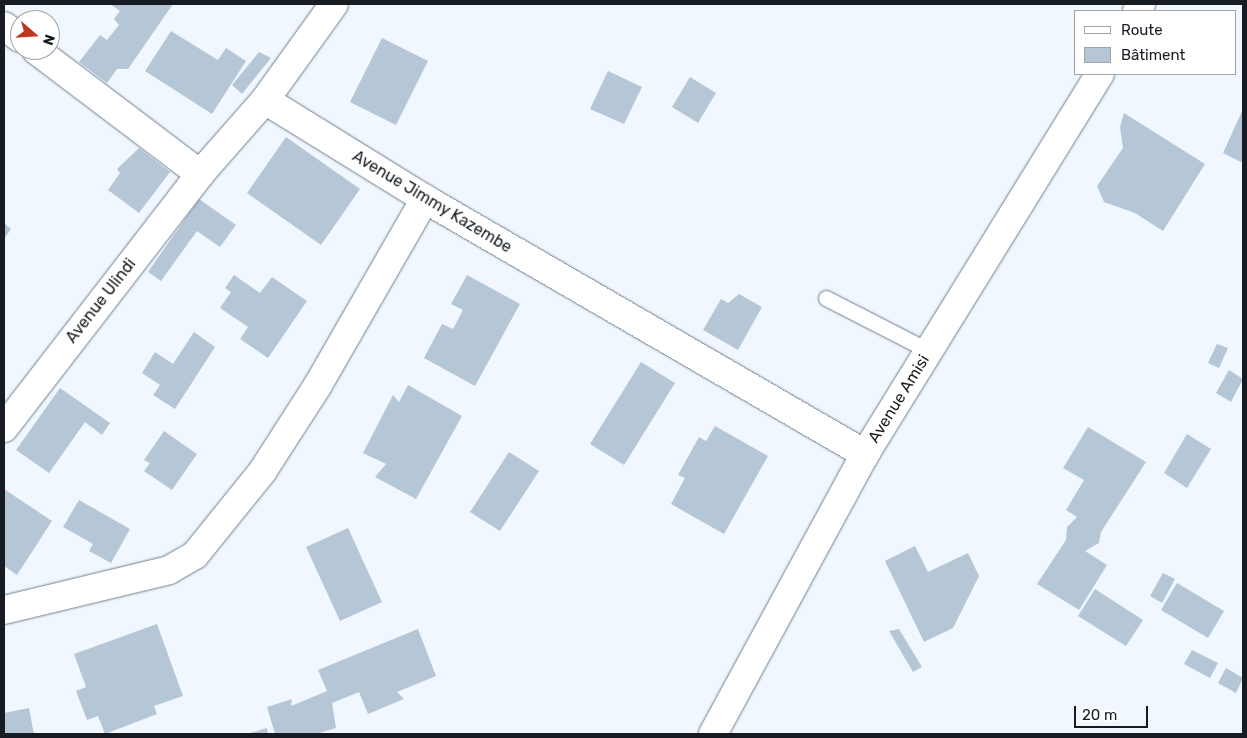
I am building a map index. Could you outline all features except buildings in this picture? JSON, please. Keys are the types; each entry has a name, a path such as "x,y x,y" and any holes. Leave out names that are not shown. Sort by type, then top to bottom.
{"street":[{"path":"49,60 200,174 265,100 334,4"},
{"name":"Avenue Amisi","path":"713,734 865,454 1099,75"},
{"name":"Avenue Jimmy Kazembe","path":"265,100 425,199 865,454"},
{"name":"Avenue Ulindi","path":"7,419 200,174"},
{"path":"4,610 169,570 195,554 267,464 425,199"}],"lane":[{"path":"826,298 929,351"}]}
